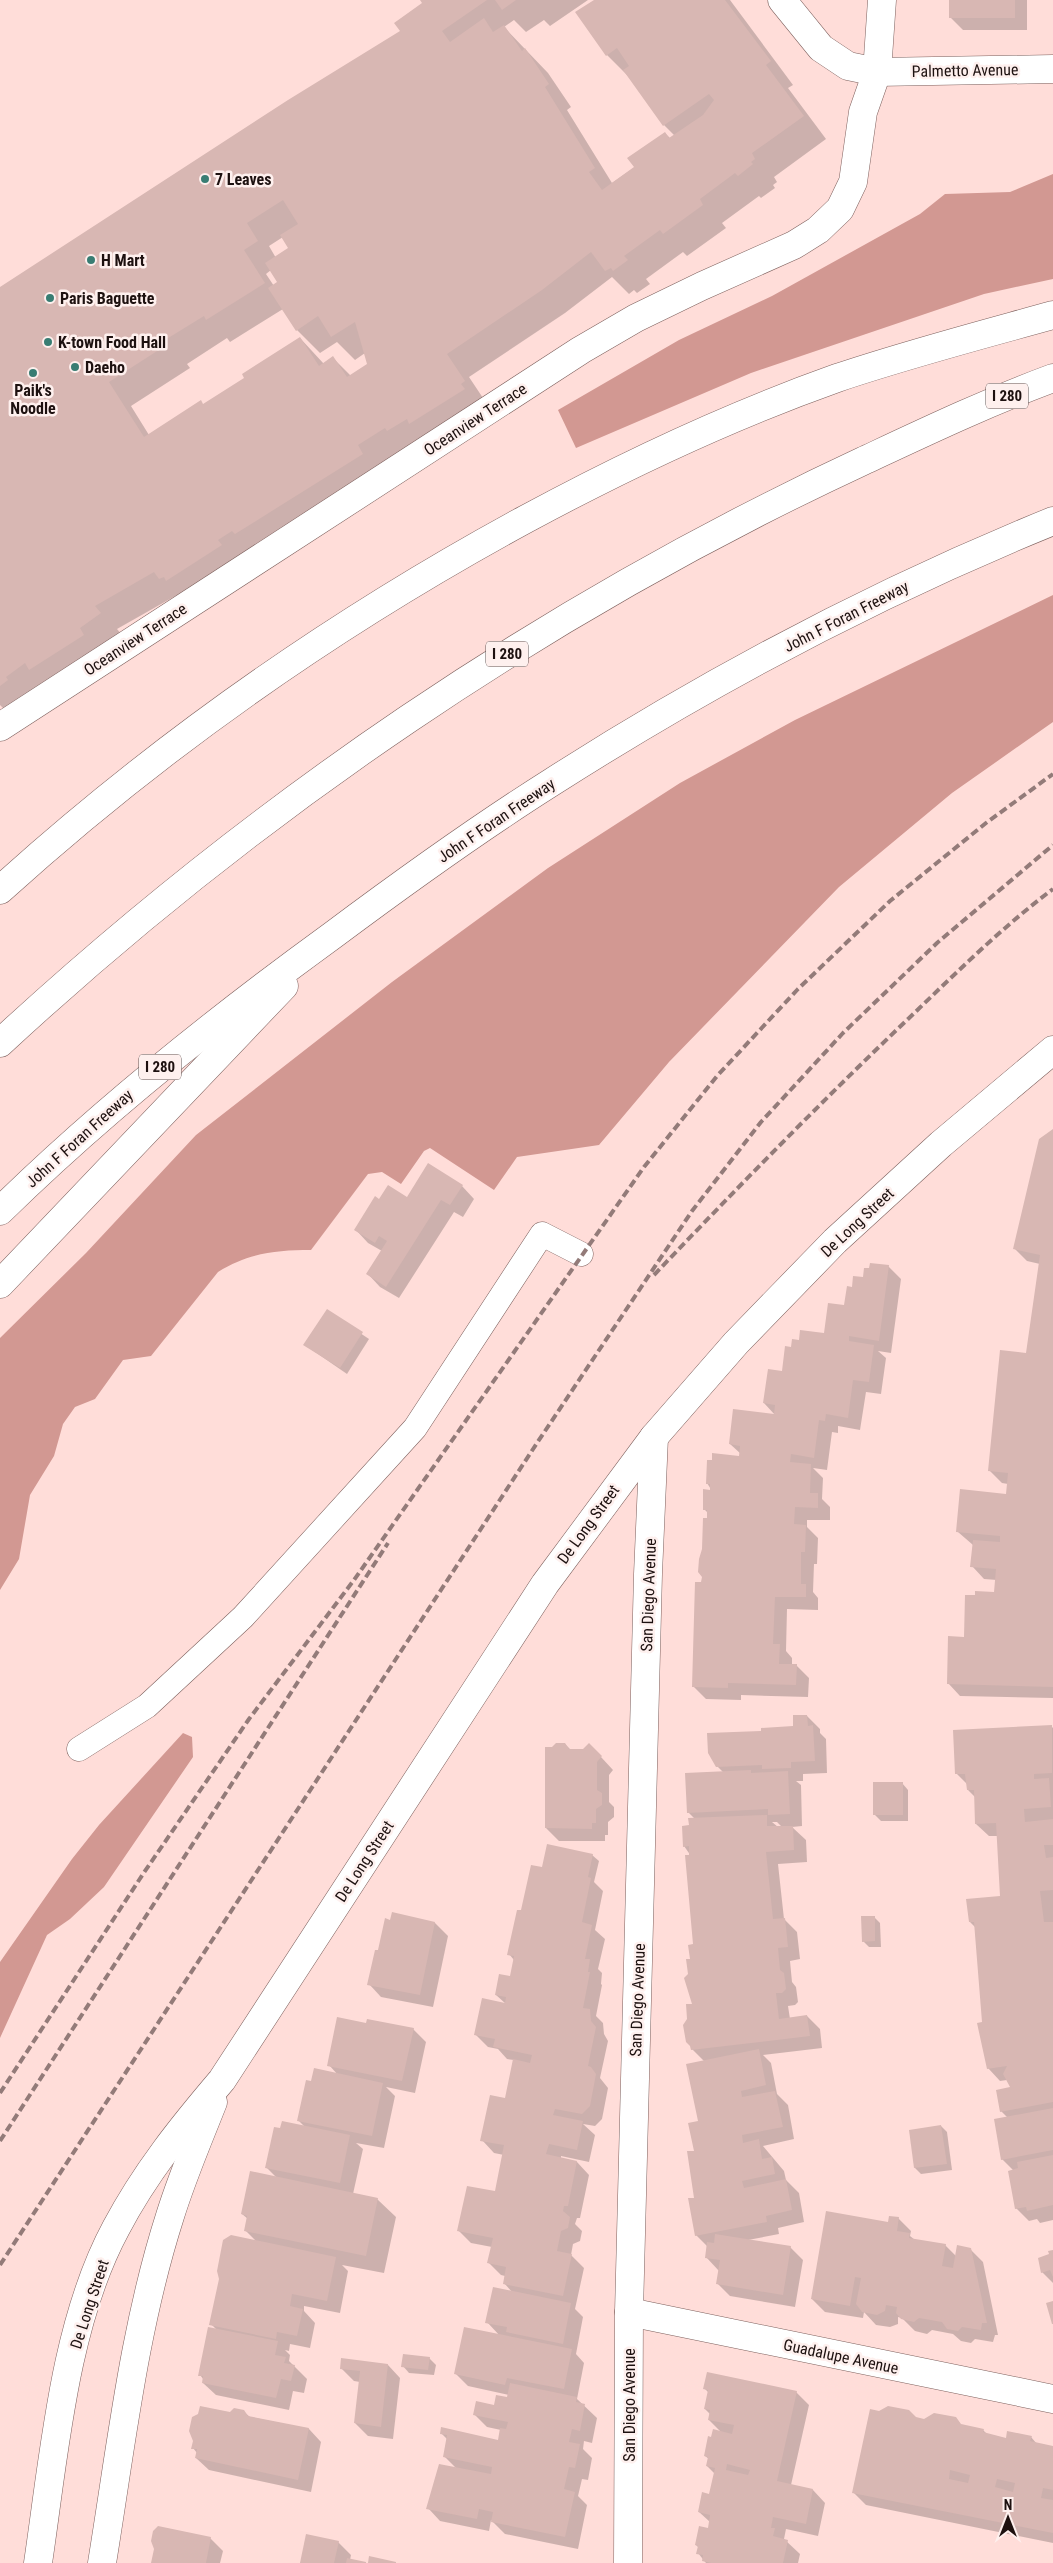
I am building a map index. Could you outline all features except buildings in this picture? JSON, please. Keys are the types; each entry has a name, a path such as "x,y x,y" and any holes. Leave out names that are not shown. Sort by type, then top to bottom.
{"main road":[{"name":"Palmetto Avenue","path":"782,0 822,48 848,66 877,72 1053,69"},
{"name":"Oceanview Terrace","path":"0,727 581,350 636,318 794,245 818,230 840,209 853,182 863,112 877,72 882,0"},
{"path":"0,890 106,798 246,692 324,639 450,561 622,470 680,442 785,398 891,361 1053,316"},
{"name":"I 280","path":"0,1043 94,958 230,847 375,742 493,663 600,598 756,512 944,424 1053,378"},
{"name":"John F Foran Freeway","path":"0,1211 50,1161 187,1044 404,883 551,782 703,691 862,607 1053,521"},
{"path":"0,1284 332,936"},
{"name":"De Long Street","path":"38,2563 64,2395 76,2340 92,2284 115,2229 140,2185 171,2139 222,2080 545,1584 654,1437 736,1343 835,1241 941,1144 1053,1050"},
{"name":"San Diego Avenue","path":"628,2563 629,2312 648,1574 654,1437"},
{"name":"De Long Street","path":"102,2563 127,2405 148,2301 170,2217 194,2149 222,2080"},
{"name":"Guadalupe Avenue","path":"629,2312 1053,2399"}],"lane":[{"path":"79,1749 148,1706 243,1617 402,1443 415,1428 542,1234 581,1254"}],"shaded area":[{"path":"1053,174 1053,279 984,294 751,373 576,448 558,410 679,340 772,296 920,214 945,194 1010,192"},
{"path":"1053,595 1053,722 952,793 839,887 669,1062 599,1145 517,1157 494,1190 430,1148 424,1151 401,1184 382,1172 368,1174 311,1250 263,1254 241,1261 218,1272 151,1356 123,1360 95,1399 75,1407 63,1424 54,1456 30,1495 19,1559 0,1590 0,1338 86,1253 196,1135 392,982 548,868 680,783 795,720"},
{"path":"183,1733 192,1737 193,1757 104,1887 70,1919 47,1935 0,2038 0,1962 72,1859 99,1825"}],"railway":[{"path":"0,2093 143,1874 249,1719 354,1580 644,1167 717,1076 798,989 890,901 986,823 1053,774"},
{"path":"0,2265 537,1443 692,1211 761,1122 843,1033 937,943 1053,845"},
{"path":"654,1275 779,1146 875,1051 978,952 1053,889"},
{"path":"0,2141 388,1543"}],"place":[{"name":"7 Leaves","path":"205,179"},
{"name":"H Mart","path":"91,260"},
{"name":"Paris Baguette","path":"50,298"},
{"name":"K-town Food Hall","path":"48,342"},
{"name":"Daeho","path":"75,367"},
{"name":"Paik's Noodle","path":"33,373"}]}
